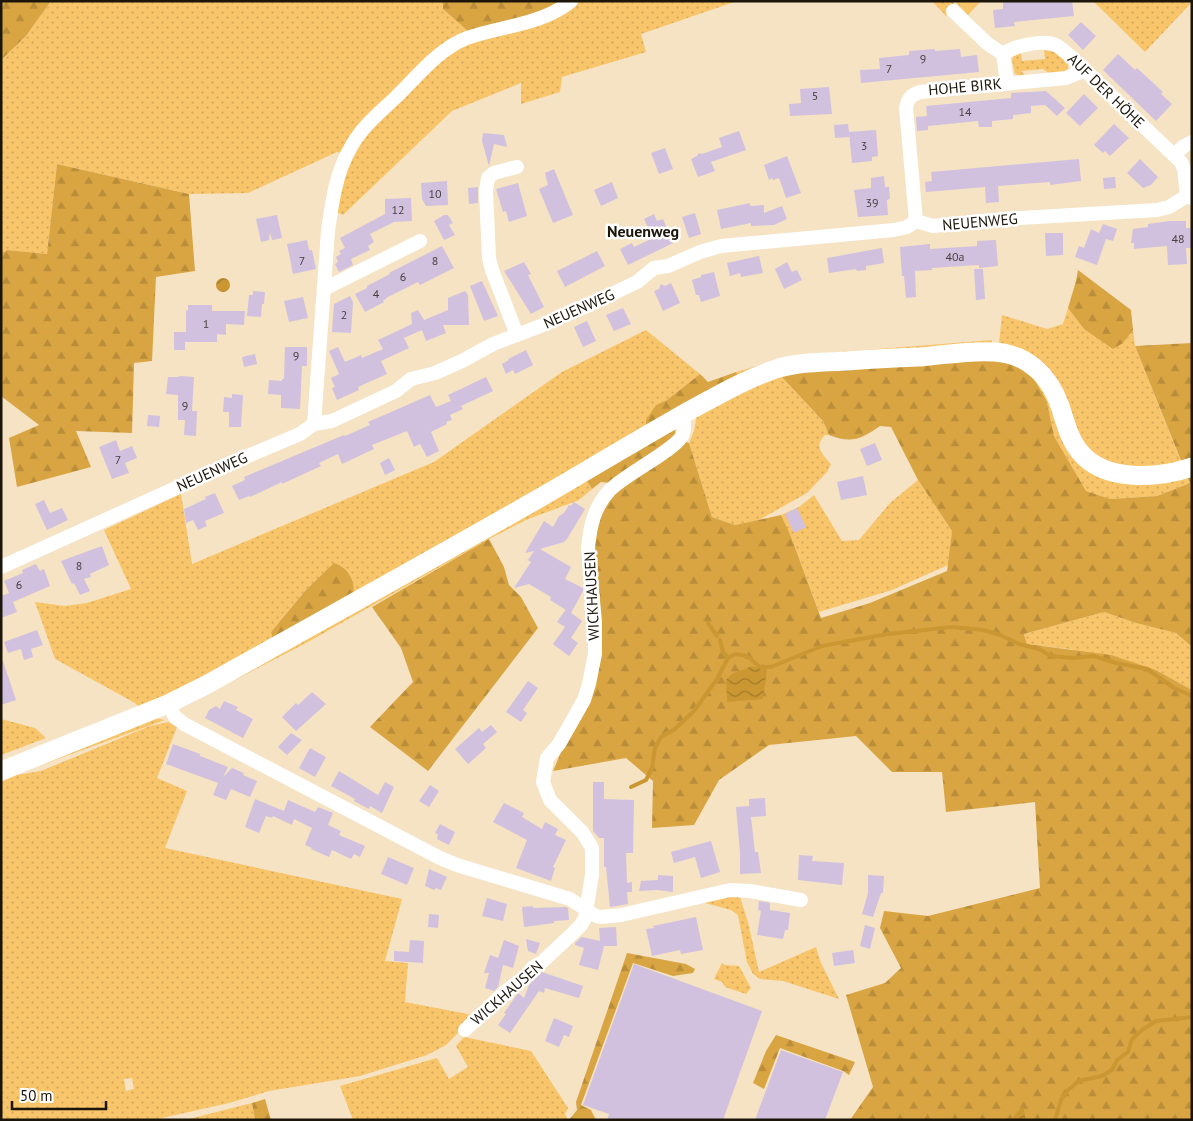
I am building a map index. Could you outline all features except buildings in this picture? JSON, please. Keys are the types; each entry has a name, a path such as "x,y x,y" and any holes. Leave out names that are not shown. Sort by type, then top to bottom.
{"main road":[{"path":"1,771 168,704 208,684 729,389 767,372 789,366 812,362 994,352 1019,357 1037,369 1054,391 1067,428 1079,452 1095,464 1110,471 1139,476 1167,474 1192,467"}],"street":[{"path":"314,424 328,231 337,178 351,147 362,131 431,64 455,44 478,35 538,18 567,4"},
{"path":"953,11 988,44 1003,54 1007,83"},
{"name":"AUF DER HÖHE","path":"1003,54 1011,48 1020,46 1056,45 1069,55 1181,162 1189,197"},
{"name":"HOHE BIRK","path":"916,221 906,108 907,99 920,92 1066,78 1085,70"},
{"path":"1174,156 1184,146 1192,142"},
{"path":"516,167 494,173 488,178 486,191 489,258 518,335"},
{"name":"NEUENWEG","path":"1,567 300,434 314,424 332,421 396,391 412,379 435,374 493,344 518,335 624,288 643,278 654,268 668,266 714,247 894,230 907,227 916,221 933,226 1014,218 1157,210 1169,207 1189,197"},
{"path":"324,289 420,241"},
{"name":"WICKHAUSEN","path":"465,1030 506,991 527,975 533,967 542,963 581,925 586,910 592,875 592,848 582,834 550,800 543,782 547,758 559,744 584,700 595,654 595,622 588,548 589,536 596,510 609,490 683,436 684,428 681,416"},
{"path":"168,704 175,717 184,724 440,858 457,865 570,899 596,916 611,917 730,890 744,890 801,900"}],"green space":[{"path":"1,1 51,1 26,36 1,60"},
{"path":"51,1 443,1 443,9 470,33 341,153 337,152 248,193 189,194 57,164 47,254 7,250 1,255 1,60 26,36"},
{"path":"443,1 564,1 560,5 470,33 443,9"},
{"path":"576,1 737,1 641,34 646,52 562,77 560,92 521,104 521,83 452,111 343,215 334,211 354,148 447,53"},
{"path":"932,1 955,1 946,16"},
{"path":"955,1 981,1 968,15"},
{"path":"1093,1 1192,1 1192,2 1145,52"},
{"path":"1044,50 1059,53 1068,64 1067,72 1053,76 1043,69 1021,71 1028,78 1015,74 1013,57 1021,52 1022,61 1045,59"},
{"path":"57,164 189,194 195,271 156,277 152,361 134,363 132,433 76,431 91,467 17,487 9,438 39,425 1,396 1,255 7,250 47,254"},
{"path":"1078,270 1131,310 1133,330 1123,343 1113,349 1084,329 1068,308"},
{"path":"1068,308 1084,329 1123,343 1133,330 1135,346 1182,464 1124,468 1097,456 1083,442 1069,413 999,344 1002,315 1047,329 1063,324"},
{"path":"646,330 700,374 667,400 656,405 646,430 353,596 334,564 305,591 271,632 273,641 141,709 135,703 55,659 35,602 65,606 87,603 131,589 104,530 181,494 192,564 434,462 562,372"},
{"path":"992,340 992,343 740,379 736,372 785,358 816,354"},
{"path":"1192,343 1192,647 1176,633 1136,623 1104,612 1024,634 1027,644 1111,655 1156,670 1192,690 1192,1120 850,1120 873,1087 846,995 885,983 901,968 880,928 884,911 928,916 1040,888 1035,802 946,812 942,772 892,772 856,736 769,745 719,780 694,825 652,828 653,781 626,758 553,771 593,684 594,548 596,529 601,511 613,493 686,442 689,443 712,517 735,525 781,515 790,534 821,618 870,603 947,571 952,531 918,480 891,427 880,426 862,437 850,440 829,435 823,421 779,374 812,368 997,359 1016,366 1034,379 1047,402 1054,436 1086,491 1110,499 1157,496 1190,483 1135,346"},
{"path":"1013,361 1038,379 1081,464 1186,475 1190,483 1157,496 1109,499 1086,491 1054,436 1047,402"},
{"path":"736,372 740,379 646,430 646,420 656,405 667,400 700,374 708,382"},
{"path":"779,374 823,421 829,435 825,435 821,439 820,451 831,464 827,472 807,493 759,520 735,525 712,517 689,443 694,431 697,414"},
{"path":"675,429 676,436 611,483 601,482 592,489 585,478"},
{"path":"585,478 592,489 579,500 526,520 489,539 308,642 183,707 184,705"},
{"path":"918,480 952,531 948,565 892,590 819,612 781,515 799,507 814,495 842,541 859,540 890,503"},
{"path":"489,539 504,567 509,585 521,597 538,628 428,771 370,727 413,682 401,648 372,607"},
{"path":"334,563 344,568 350,576 354,591 353,596 273,641 271,632 305,591"},
{"path":"1104,612 1136,623 1176,633 1192,647 1192,690 1156,670 1069,649 1027,644 1024,634"},
{"path":"151,717 165,720 33,768"},
{"path":"1,719 35,728 46,738 1,755"},
{"path":"168,722 177,727 157,778 187,791 165,848 402,899 385,961 408,963 405,1002 473,1015 467,1024 446,1045 427,1055 360,1076 269,1091 229,1103 153,1120 1,1120 1,782 17,775 41,771 150,726","holes":["132,1078 134,1089 126,1091 124,1079"]},
{"path":"739,894 748,922 759,972 816,947 821,963 839,999 783,981 760,979 753,974 747,962 738,915 731,910 705,903 705,901"},
{"path":"627,953 686,964 695,969 693,973 673,976 633,963 581,1105 591,1110 596,1120 569,1120 577,1110 576,1102"},
{"path":"722,963 739,966 751,988 746,994 725,987 722,982 714,979"},
{"path":"776,1035 855,1062 849,1075 843,1071 780,1048 764,1089 753,1083 766,1051"},
{"path":"464,1037 531,1051 568,1108 565,1114 568,1120 353,1120 340,1086 437,1058 449,1079 468,1067 456,1046"},
{"path":"265,1099 271,1120 255,1120 252,1103"},
{"path":"252,1103 255,1120 185,1120"}],"water":[{"path":"220,278 226,278 230,285 226,292 220,292 216,288 216,282"},
{"path":"752,666 767,670 763,699 727,702 726,680 732,674"},
{"path":"1023,1106 1026,1120 1010,1120"}],"waterway":[{"path":"708,623 717,636"},
{"path":"631,787 646,780 652,768 655,748 661,737 675,729 694,711 717,679 728,658 735,654 747,656 760,667 771,667 822,646 888,634 952,627 983,630 1000,635 1019,644 1039,649 1051,656 1073,658 1093,656 1147,669 1174,688 1192,696"},
{"path":"720,640 723,652 728,658"},
{"path":"1055,1120 1061,1100 1068,1090 1079,1081 1102,1076 1112,1070 1117,1060 1128,1052 1132,1039 1142,1030 1156,1021 1192,1017"}],"district":[{"name":"Neuenweg","path":"643,231"}]}
